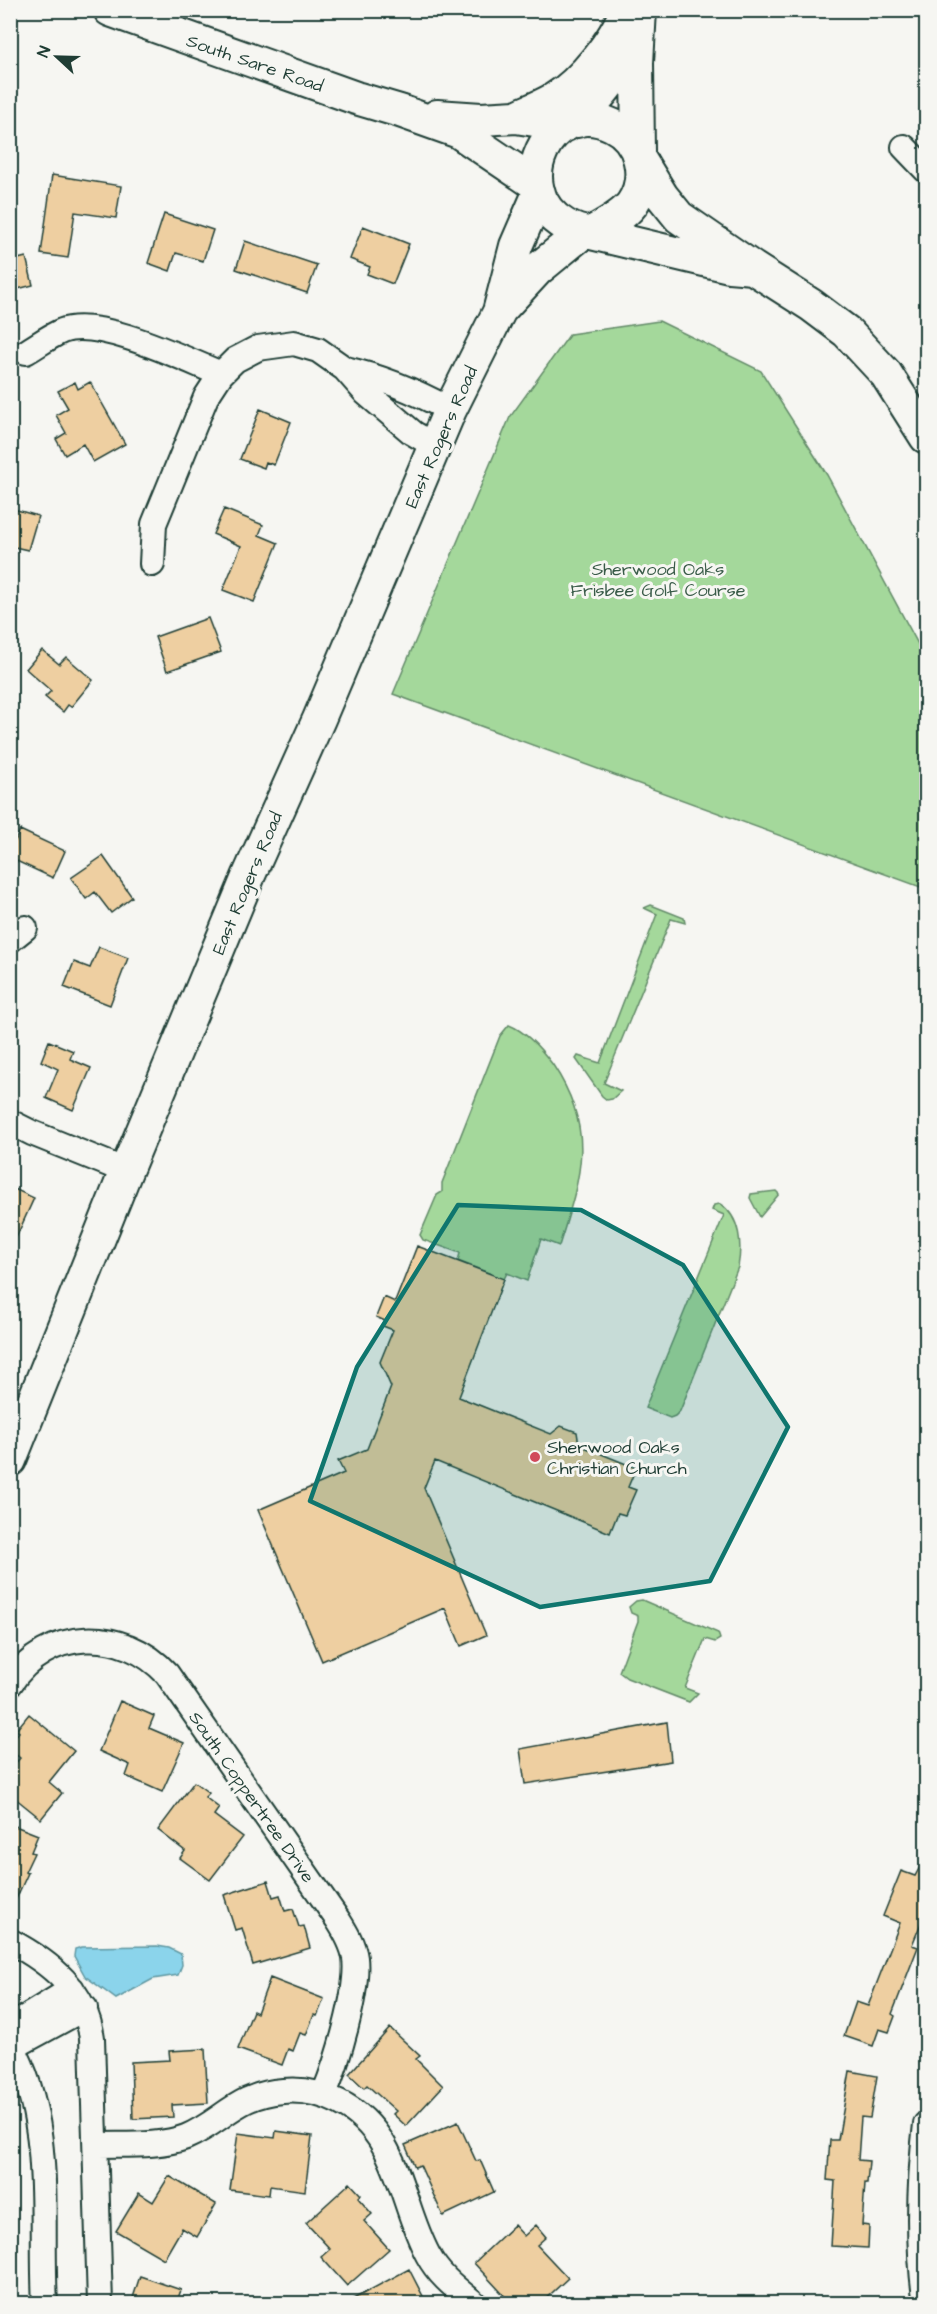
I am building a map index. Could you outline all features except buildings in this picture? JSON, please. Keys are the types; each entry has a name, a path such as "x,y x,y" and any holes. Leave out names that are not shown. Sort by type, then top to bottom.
{"main road":[{"name":"South Sare Road","path":"110,10 356,98 459,132 537,189"},
{"path":"516,117 554,99 575,83 609,42 626,10"},
{"path":"638,10 625,56 612,82 572,123 548,139 539,154 537,189 544,207 557,220 586,233 729,266 753,268"},
{"path":"586,233 621,215 631,205 642,179 639,156 638,10"},
{"name":"South Sare Road","path":"400,111 461,118 516,117 572,123"},
{"path":"572,123 599,121 619,129 630,138 662,196 679,217 811,305 847,332 886,374 927,437"},
{"path":"471,139 505,177 512,190 517,217 516,246"},
{"name":"East Rogers Road","path":"10,1460 126,1171 249,875 319,719 450,411 499,312 516,246 537,189"},
{"name":"East Rogers Road","path":"499,312 538,269 586,233"}],"street":[{"path":"904,147 927,170"},
{"path":"26,352 63,331 92,328 112,331 221,374"},
{"path":"152,564 154,524 206,397 221,374 247,353 258,348 294,344 318,350 345,369 366,393 414,433 435,446"},
{"path":"345,369 372,375 430,399 450,411"},
{"path":"10,1122 42,1138 126,1171"},
{"name":"South Coppertree Drive","path":"10,1684 25,1665 51,1648 88,1639 107,1640 144,1653 167,1674 338,1920 352,1947 355,1957 353,1995 333,2072 324,2094"},
{"path":"10,1941 36,1956 79,1998 92,2038 100,2304"},
{"path":"45,2304 42,2153 38,2121 25,2074 11,2039 79,1998"},
{"path":"96,2145 175,2140 201,2130 241,2102 268,2092 297,2090 324,2094 356,2112 374,2129 390,2156 428,2256 446,2279 475,2304"},
{"path":"926,2304 920,2181 927,2124"}],"highlighted area":[{"path":"458,1205 581,1210 683,1265 788,1427 710,1581 540,1607 310,1501 357,1367"}],"green space":[{"name":"Sherwood Oaks Frisbee Golf Course","path":"659,321 761,371 827,475 926,659 926,889 393,694 510,417 570,334"},
{"path":"651,905 684,918 685,923 671,919 604,1083 621,1091 612,1099 607,1100 576,1059 578,1056 600,1063 657,914 644,908"},
{"path":"509,1025 528,1037 553,1065 576,1111 580,1133 581,1154 574,1197 559,1246 541,1239 527,1281 507,1273 504,1279 458,1261 460,1253 423,1240 420,1235 437,1195 442,1192 442,1183 500,1036"},
{"path":"776,1191 779,1194 760,1217 750,1198 751,1194"},
{"path":"720,1204 732,1216 736,1224 740,1241 738,1267 680,1411 670,1418 645,1408 724,1215 712,1210 714,1205"},
{"path":"642,1600 718,1633 720,1639 715,1642 705,1639 685,1688 698,1693 689,1702 627,1678 619,1672 638,1621 638,1616 631,1613 629,1607 636,1601"}],"water":[{"path":"157,1946 169,1948 181,1954 182,1965 178,1975 153,1979 116,1999 85,1976 74,1956 75,1949 82,1947"}],"place":[{"name":"Sherwood Oaks Christian Church","path":"535,1457"}]}
